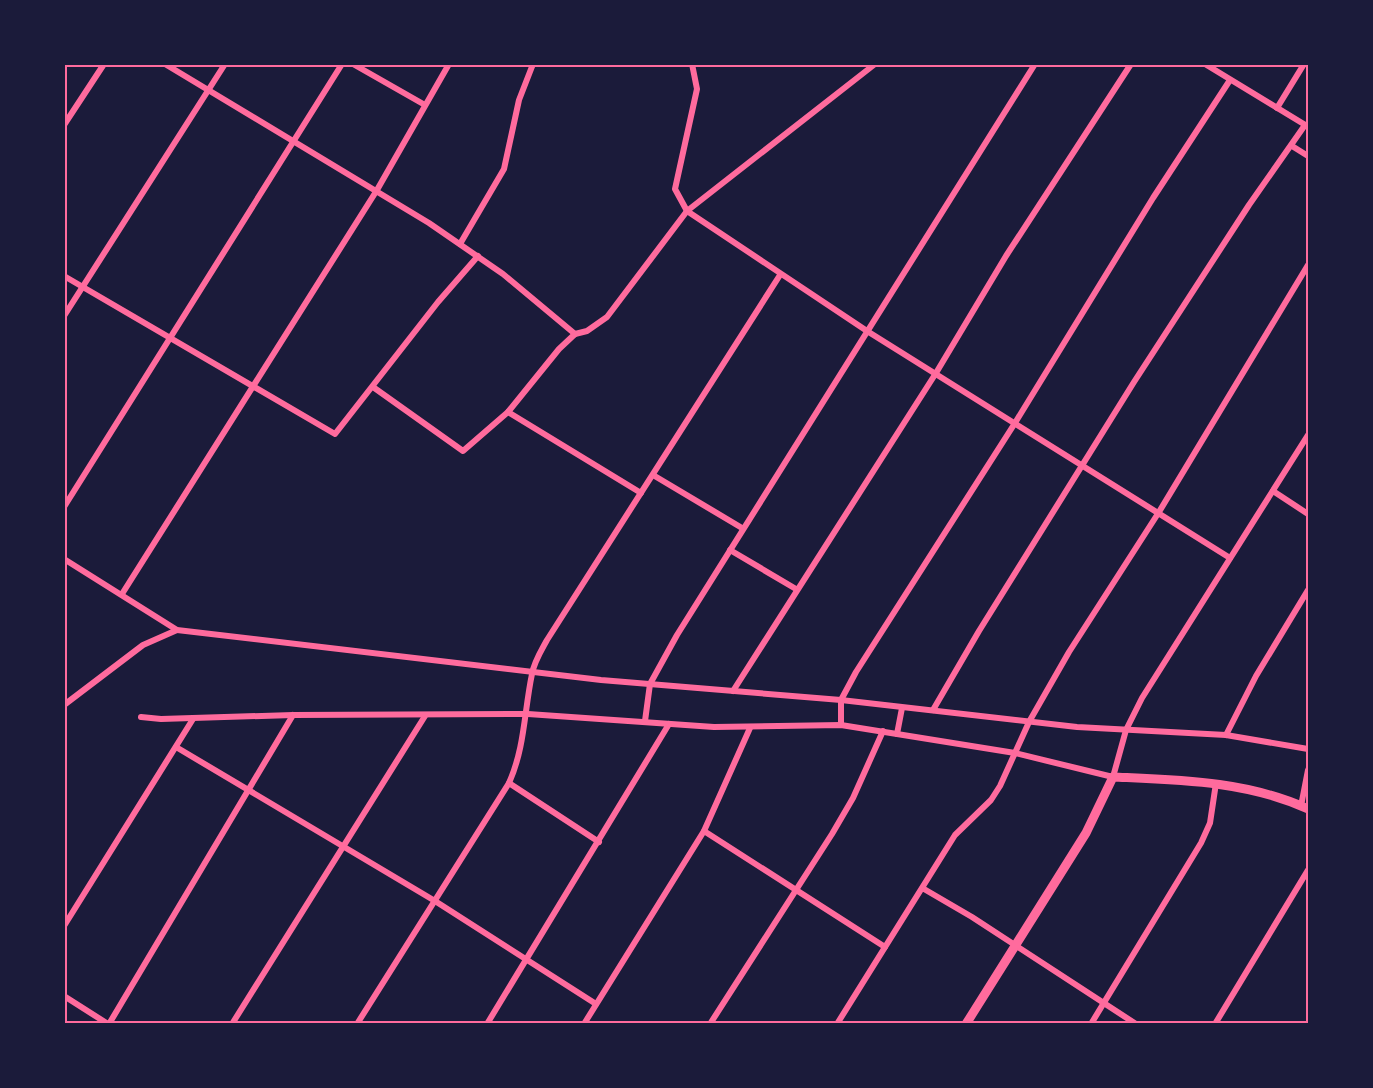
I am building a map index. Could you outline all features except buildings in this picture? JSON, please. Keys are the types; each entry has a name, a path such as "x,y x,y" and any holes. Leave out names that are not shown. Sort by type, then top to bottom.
{"street":[{"path":"64,125 104,64"},
{"path":"165,64 377,190 460,244 575,334"},
{"path":"64,316 225,64"},
{"path":"64,507 342,64"},
{"path":"353,64 425,105"},
{"path":"122,594 377,190 449,64"},
{"path":"460,244 504,169 519,100 533,64"},
{"path":"692,64 697,89 675,189 687,211 867,331 1230,558"},
{"path":"373,387 463,451 508,412 559,349 575,334 587,331 607,317 687,211 875,64"},
{"path":"645,721 650,684 677,635 1035,64"},
{"path":"733,691 936,373 1006,256 1131,64"},
{"path":"933,710 979,631 1249,205 1307,126 1205,64"},
{"path":"1277,108 1304,64"},
{"path":"841,725 841,700 872,646 1015,423 1147,207 1230,80"},
{"path":"1292,146 1308,156"},
{"path":"64,276 335,434 438,302 478,256"},
{"path":"837,1023 924,889 955,836 990,800 1000,786 1029,722 1100,601 1159,512 1308,265"},
{"path":"357,1023 509,783 519,758 528,714 532,672 547,640 780,275"},
{"path":"508,412 641,493"},
{"path":"966,1023 1086,833 1113,777 1126,730 1142,698 1308,435"},
{"path":"653,475 742,528"},
{"path":"1273,491 1308,513"},
{"path":"730,550 796,589"},
{"path":"64,559 177,630 532,672 841,700 1029,722 1226,735 1308,749"},
{"path":"1226,735 1256,676 1308,590"},
{"path":"64,705 143,645 177,630"},
{"path":"897,734 902,708"},
{"path":"141,717 193,719 293,715 528,714 750,728 841,725 1015,753 1113,777 1216,783 1263,792 1305,808 1308,772"},
{"path":"64,996 108,1023 293,715"},
{"path":"232,1023 425,716"},
{"path":"64,926 193,719"},
{"path":"487,1023 599,842 669,723"},
{"path":"584,1023 704,831 750,728"},
{"path":"710,1023 853,798 883,731"},
{"path":"176,747 435,901 528,958 596,1004"},
{"path":"509,783 599,842"},
{"path":"1091,1023 1201,843 1210,823 1216,783"},
{"path":"704,831 885,947"},
{"path":"1215,1023 1308,870"},
{"path":"924,889 1015,944 1102,1004 1136,1023"}]}
